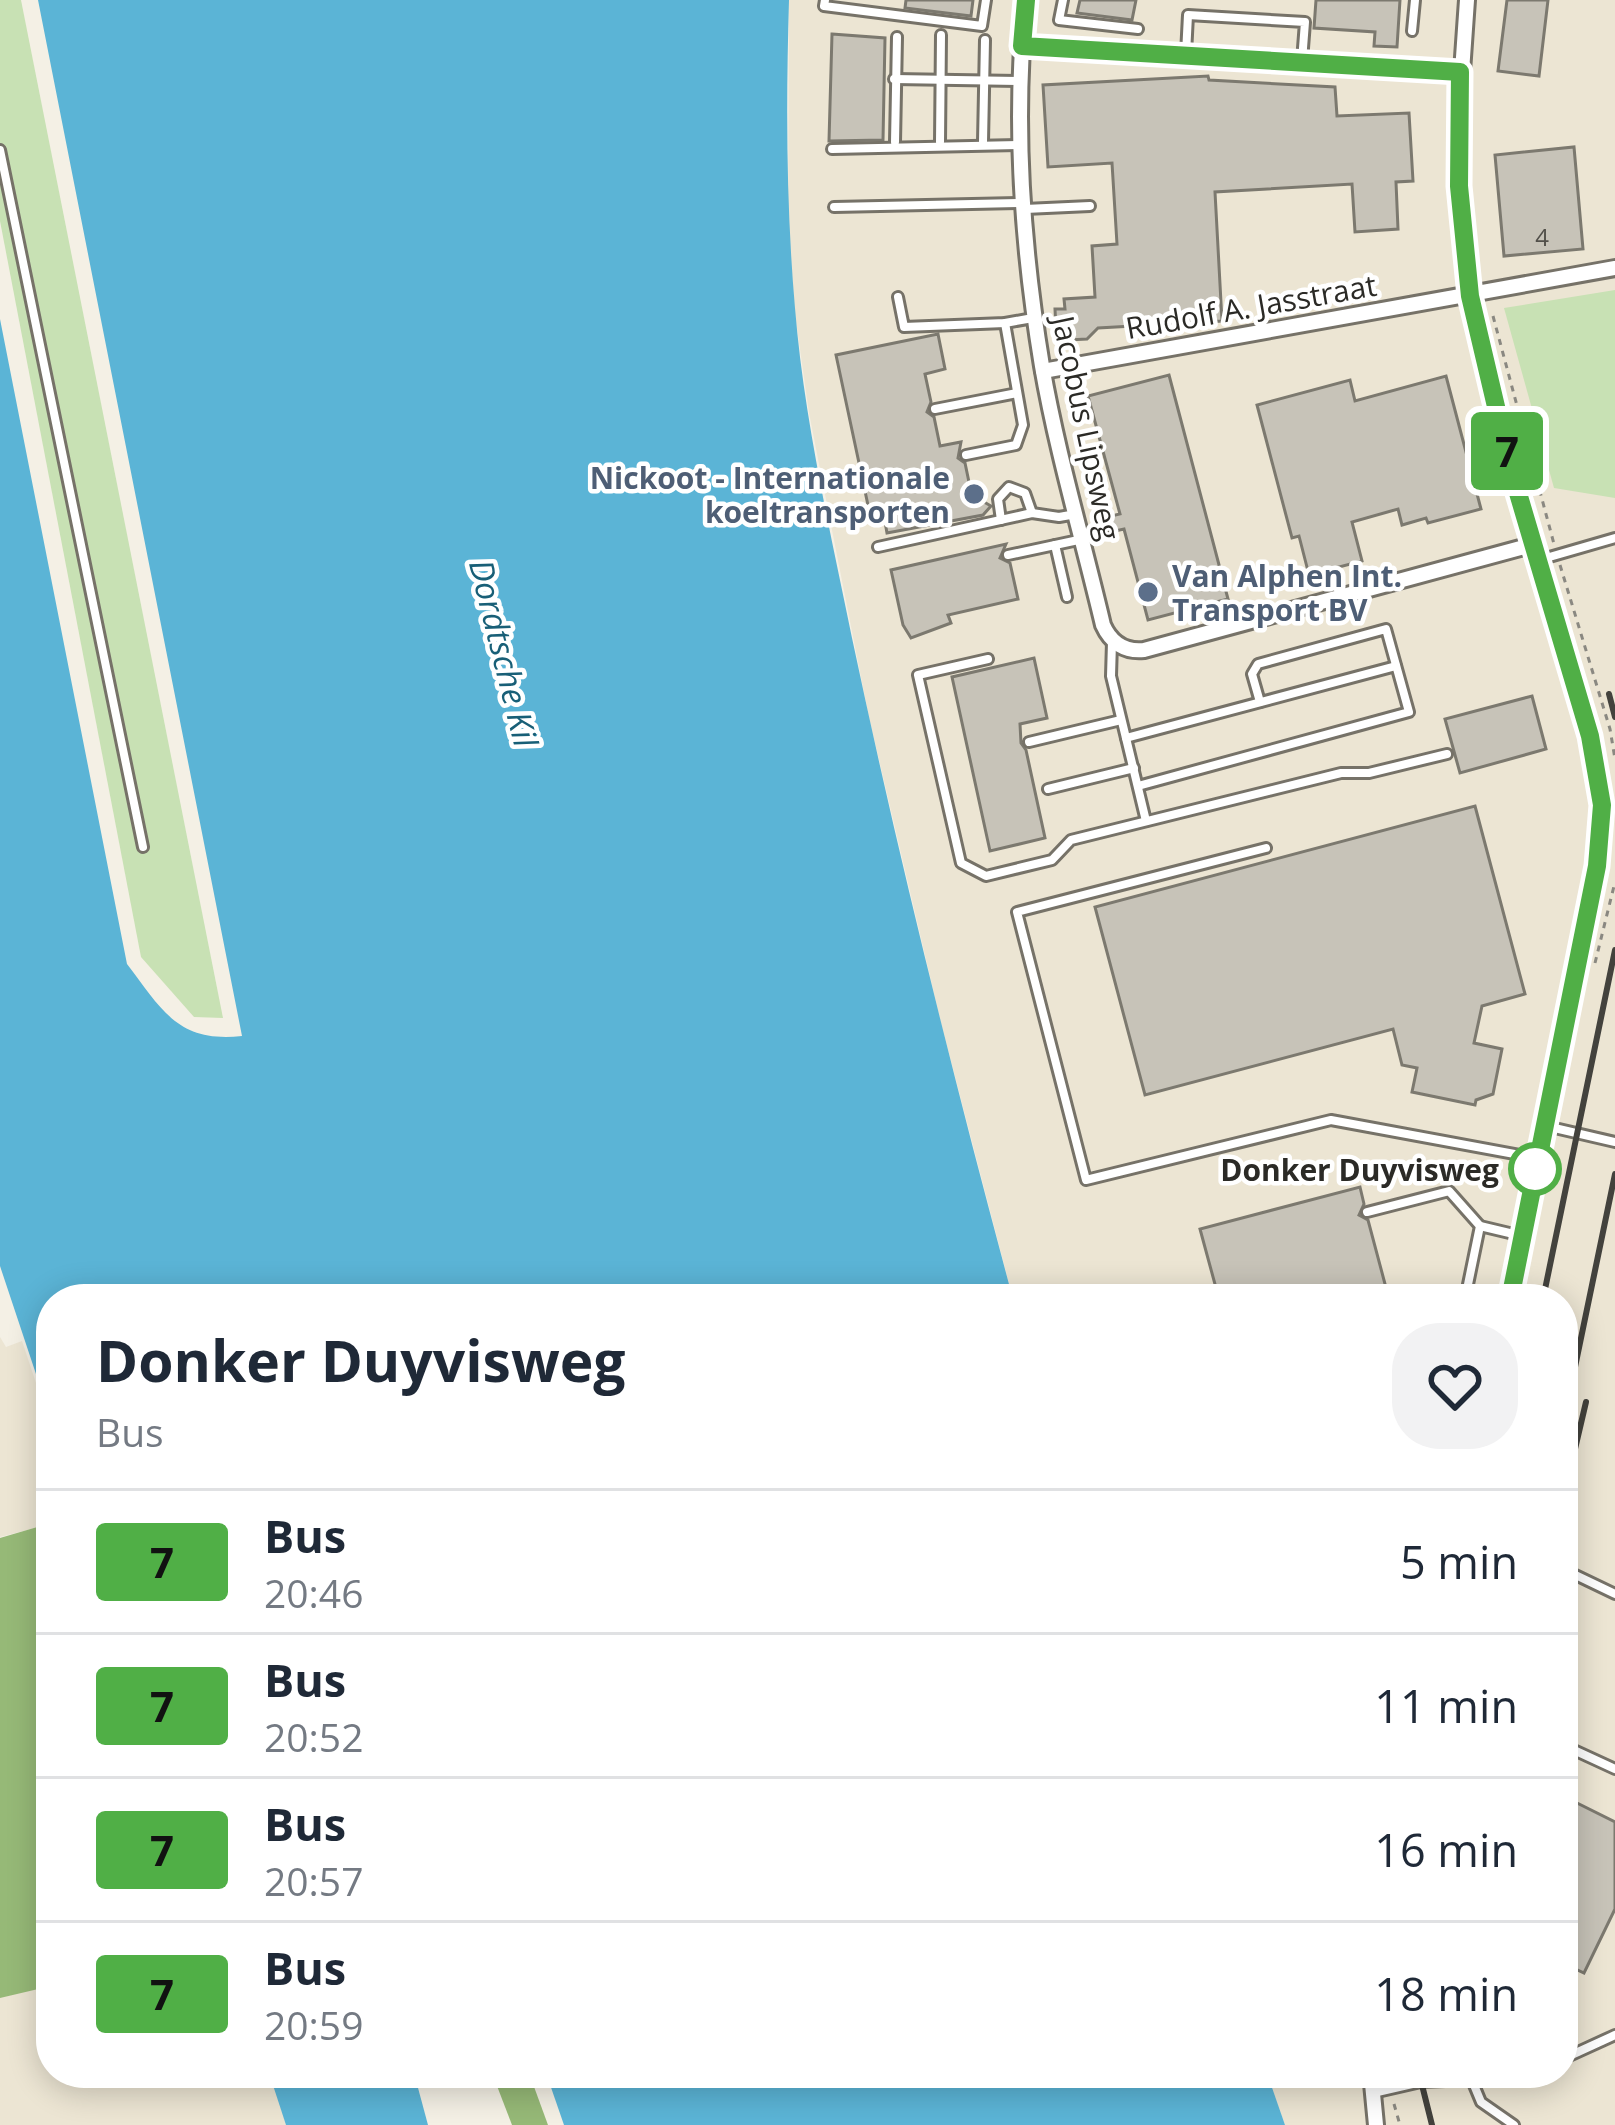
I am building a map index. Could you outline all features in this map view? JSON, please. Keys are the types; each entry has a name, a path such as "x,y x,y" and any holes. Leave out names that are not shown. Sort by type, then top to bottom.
{"street":[{"name":"Jacobus Lipsweg","path":"1026,0 1022,206 1035,317 1076,513 1103,626 1112,640"},
{"path":"1467,0 1460,72 1459,186 1470,296 1510,466 1590,736 1602,805 1597,866 1513,1284"},
{"path":"1022,46 1460,72"},
{"name":"Rudolf A. Jasstraat","path":"1043,370 1615,268"},
{"path":"1112,640 1127,649 1144,650 1535,544"},
{"path":"1372,2088 1376,2125"}],"lane":[{"path":"825,0 824,6 982,26 986,0"},
{"path":"1063,0 1059,20 1138,28"},
{"path":"1412,31 1415,0"},
{"path":"1186,56 1188,16 1305,22 1302,63"},
{"path":"940,142 941,35"},
{"path":"895,142 897,37"},
{"path":"982,142 985,40"},
{"path":"894,79 1021,81"},
{"path":"832,148 1022,146"},
{"path":"0,150 143,847"},
{"path":"835,207 1090,206"},
{"path":"898,297 904,327 1005,323 1035,317"},
{"path":"966,455 1016,445 1023,425 1005,323"},
{"path":"934,409 1017,393"},
{"path":"1001,520 998,500 1009,487 1025,493 1032,513"},
{"path":"878,547 1032,513 1059,517 1076,513"},
{"path":"1539,560 1615,538"},
{"path":"1009,556 1083,539"},
{"path":"1055,545 1067,597"},
{"path":"1138,786 1408,712 1386,629 1258,664 1252,674 1260,702"},
{"path":"1112,640 1111,676 1147,821"},
{"path":"988,659 918,675 961,863 986,876 1052,860 1071,840 1341,773 1370,773 1447,754"},
{"path":"1126,738 1396,666"},
{"path":"1029,742 1122,719"},
{"path":"1048,789 1134,769"},
{"path":"1266,848 1017,911 1086,1180 1331,1120 1538,1159"},
{"path":"1545,1126 1615,1142"},
{"path":"1367,1212 1449,1191 1480,1226 1522,1236"},
{"path":"1468,1284 1480,1226"},
{"path":"1578,1576 1615,1594"},
{"path":"1578,1752 1615,1769"},
{"path":"1578,2052 1615,2035"},
{"path":"1372,2094 1396,2088"},
{"path":"1475,2088 1481,2102 1514,2125"}],"path":[{"path":"1487,293 1615,759"}],"shaded area":[{"path":"789,0 1615,0 1615,2125 1285,2125 1272,2088 1578,2088 1578,1284 1009,1284 868,713 809,413 788,219"},
{"path":"0,1337 6,1347 22,1341 36,1383 36,1528 0,1537"},
{"path":"36,1989 36,2088 295,2088 307,2125 0,2125 0,1997"}],"green space":[{"path":"0,0 21,0 223,1018 194,1017 141,957 0,221"},
{"path":"1615,290 1615,498 1554,488 1504,308"},
{"path":"36,1527 36,1990 0,1998 0,1538"},
{"path":"498,2088 534,2088 548,2125 512,2125"}],"water":[{"name":"Dordtsche Kil","path":"38,0 789,0 790,231 811,433 889,804 1009,1284 36,1284 36,1374 0,1266 0,319 127,964 174,1020 202,1034 242,1036"},
{"path":"274,2088 418,2088 428,2125 286,2125"},
{"path":"551,2088 1272,2088 1285,2125 564,2125"}],"building":[{"path":"906,0 973,0 971,16 905,8"},
{"path":"1080,0 1136,0 1132,20 1077,13"},
{"path":"1316,0 1400,0 1397,47 1374,46 1375,32 1314,28"},
{"path":"1507,0 1548,0 1539,76 1498,71"},
{"path":"832,34 885,38 883,140 829,141"},
{"path":"1208,76 1209,80 1335,87 1337,116 1409,113 1413,181 1396,182 1398,229 1355,232 1352,184 1215,192 1222,321 1098,328 1087,339 1068,340 1056,330 1055,309 1065,309 1064,299 1095,297 1092,246 1117,244 1112,163 1048,167 1043,85"},
{"path":"1574,147 1583,249 1504,256 1495,155"},
{"path":"938,334 945,369 925,374 931,402 927,412 934,417 940,446 961,442 958,458 965,463 970,487 977,484 979,499 991,506 983,515 887,533 885,522 872,524 836,355"},
{"path":"1169,375 1228,599 1148,620 1124,529 1097,535 1094,520 1120,514 1088,396"},
{"path":"1446,376 1481,509 1428,523 1426,518 1402,525 1398,509 1352,522 1362,561 1309,575 1299,536 1292,538 1257,405 1350,380 1355,401"},
{"path":"1006,544 1000,558 1010,563 1018,599 948,615 951,623 911,638 903,625 891,570"},
{"path":"1034,658 1047,718 1020,724 1021,743 1045,838 990,851 952,677"},
{"path":"1532,696 1546,749 1460,773 1445,719"},
{"path":"1475,806 1525,994 1482,1006 1474,1043 1502,1049 1493,1094 1476,1100 1475,1105 1412,1092 1417,1068 1402,1065 1393,1029 1145,1095 1095,907"},
{"path":"1360,1187 1364,1204 1359,1215 1368,1220 1385,1284 1215,1284 1200,1229"},
{"path":"1578,1804 1615,1822 1615,1909 1584,1973 1578,1970"}],"railway":[{"path":"1609,694 1615,717"},
{"path":"1546,1284 1615,950"},
{"path":"1578,1353 1615,1174"},
{"path":"1578,1436 1586,1402"},
{"path":"1423,2088 1432,2125"}],"bus line":[{"name":"7","path":"1026,0 1022,46 1460,72 1459,186 1470,296 1510,466 1590,736 1602,805 1597,866 1513,1284"}],"place":[{"name":"Nickoot - Internationale koeltransporten","path":"974,494"},
{"name":"Van Alphen Int. Transport BV","path":"1148,592"},
{"name":"Donker Duyvisweg","path":"1535,1169"}]}
